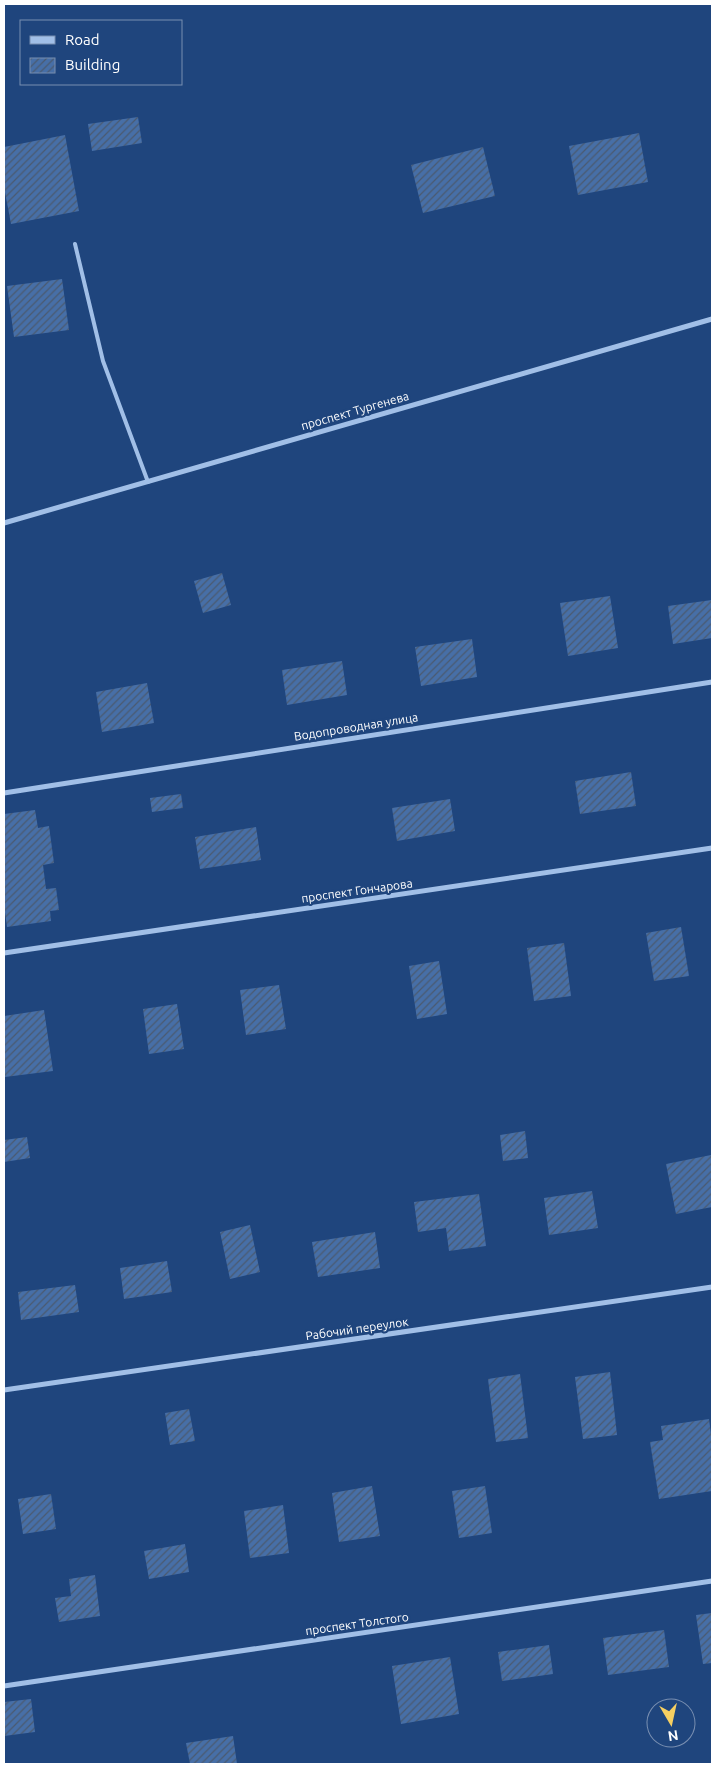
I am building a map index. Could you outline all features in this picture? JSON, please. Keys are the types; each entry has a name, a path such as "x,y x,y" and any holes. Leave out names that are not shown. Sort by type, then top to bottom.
{"street":[{"name":"проспект Тургенева","path":"4,523 712,319"},
{"name":"Водопроводная улица","path":"4,793 712,682"},
{"name":"проспект Гончарова","path":"4,953 712,848"},
{"name":"Рабочий переулок","path":"4,1390 712,1287"},
{"name":"проспект Толстого","path":"4,1686 712,1581"}],"lane":[{"path":"75,244 103,361 148,482"}],"building":[{"path":"138,117 142,143 92,151 88,124"},
{"path":"639,133 648,182 578,195 569,146"},
{"path":"65,135 79,211 11,224 4,187 4,147"},
{"path":"483,147 495,196 423,213 411,165"},
{"path":"62,279 69,330 14,337 7,286"},
{"path":"222,573 231,605 203,613 194,581"},
{"path":"610,596 618,648 568,656 560,603"},
{"path":"712,600 712,638 673,644 668,606"},
{"path":"472,639 477,677 421,686 415,647"},
{"path":"342,661 347,695 287,705 282,670"},
{"path":"147,683 154,723 102,732 96,692"},
{"path":"631,772 636,806 580,814 575,781"},
{"path":"181,794 183,808 152,812 150,798"},
{"path":"450,799 455,831 397,841 392,808"},
{"path":"35,810 38,828 49,826 54,863 43,865 46,889 56,888 59,910 50,911 51,921 7,927 4,905 4,814"},
{"path":"256,827 261,860 200,869 195,837"},
{"path":"681,927 689,976 654,981 646,933"},
{"path":"564,943 571,996 534,1001 527,948"},
{"path":"439,961 447,1014 417,1019 409,966"},
{"path":"279,985 286,1029 246,1035 240,990"},
{"path":"177,1004 184,1049 149,1054 143,1009"},
{"path":"44,1010 53,1071 5,1077 4,1016"},
{"path":"525,1131 528,1158 503,1161 500,1135"},
{"path":"27,1137 30,1158 4,1162 4,1140"},
{"path":"711,1155 712,1207 676,1214 666,1164"},
{"path":"592,1191 598,1228 549,1235 544,1198"},
{"path":"479,1194 486,1246 449,1251 446,1228 418,1232 414,1202"},
{"path":"250,1225 260,1272 230,1279 220,1232"},
{"path":"375,1232 380,1268 318,1277 312,1242"},
{"path":"167,1261 172,1292 124,1299 120,1268"},
{"path":"75,1285 79,1312 21,1320 18,1292"},
{"path":"610,1372 617,1435 583,1439 575,1377"},
{"path":"520,1374 528,1438 496,1442 488,1379"},
{"path":"189,1409 195,1441 170,1445 165,1413"},
{"path":"709,1419 712,1442 712,1491 659,1499 650,1442 663,1440 661,1426"},
{"path":"372,1486 380,1536 339,1542 332,1493"},
{"path":"485,1486 492,1533 459,1538 452,1491"},
{"path":"51,1494 56,1529 23,1534 18,1499"},
{"path":"283,1505 289,1553 250,1558 244,1511"},
{"path":"185,1544 189,1572 149,1579 144,1551"},
{"path":"95,1575 100,1616 59,1622 55,1598 71,1596 69,1579"},
{"path":"712,1613 712,1663 703,1664 696,1615"},
{"path":"664,1630 669,1667 608,1675 603,1638"},
{"path":"549,1645 553,1674 502,1681 498,1652"},
{"path":"450,1657 459,1714 401,1724 392,1666"},
{"path":"31,1699 35,1732 4,1736 4,1702"},
{"path":"233,1736 237,1764 190,1764 186,1743"}]}
